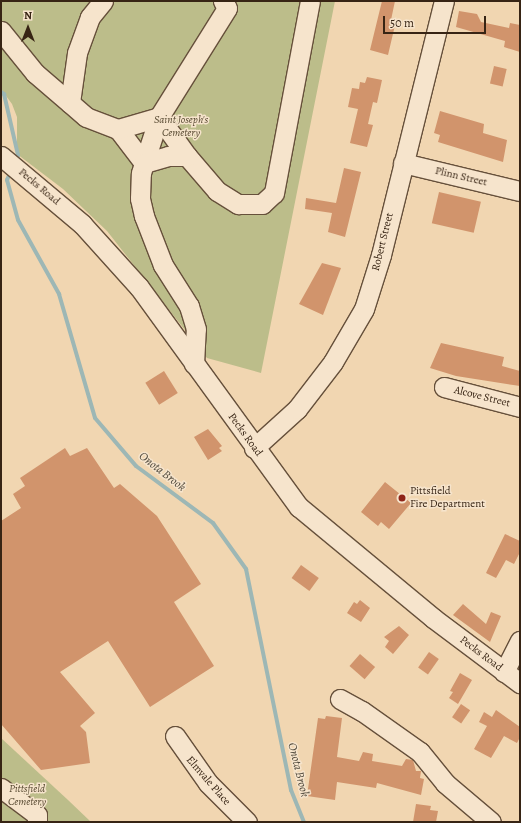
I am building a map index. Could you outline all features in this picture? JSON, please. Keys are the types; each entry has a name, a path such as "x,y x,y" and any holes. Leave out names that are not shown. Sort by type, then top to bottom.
{"street":[{"path":"70,103 77,52 90,17 103,1"},
{"path":"159,117 187,156 217,191 238,204 262,204 274,193 310,1"},
{"name":"Robert Street","path":"254,448 297,409 333,362 364,309 381,255 444,1"},
{"path":"194,364 196,329 189,306 163,265 140,198 144,163 159,117 230,3"},
{"path":"1,31 36,73 86,117 118,129 144,163"},
{"path":"118,129 159,117"},
{"path":"144,163 168,156 187,156"},
{"name":"Pecks Road","path":"2,157 82,224 139,287 254,448 299,507 433,618 520,683"},
{"name":"Plinn Street","path":"403,163 520,190"},
{"name":"Alcove Street","path":"444,388 520,406"},
{"path":"504,672 520,641"},
{"path":"340,699 362,711 420,752 445,784 491,822"},
{"name":"Elmvale Place","path":"175,736 208,783 247,822"},
{"path":"1,788 37,815 37,822"}],"green space":[{"name":"Saint Joseph's Cemetery","path":"1,1 335,1 261,373 207,358 107,231 63,189 17,154 17,117 12,104 1,89"},
{"name":"Pittsfield Cemetery","path":"1,738 68,800 91,822 1,822"}],"building":[{"path":"382,1 395,1 391,20 396,21 388,55 370,50"},
{"path":"459,11 477,14 481,22 509,28 510,23 520,25 520,52 504,47 505,41 456,27"},
{"path":"494,66 507,69 503,86 490,84"},
{"path":"367,77 382,80 377,103 373,102 368,124 373,125 367,147 350,143 358,109 348,107 352,88 359,89 360,82 365,83"},
{"path":"440,111 484,124 483,133 507,140 503,162 438,142 440,135 434,133"},
{"path":"344,168 361,172 345,237 328,232 332,213 305,209 306,198 336,203"},
{"path":"439,192 481,202 474,233 432,223"},
{"path":"322,263 341,268 323,315 299,304"},
{"path":"441,343 504,357 502,366 520,371 520,386 456,376 430,368"},
{"path":"164,371 178,393 159,405 145,383"},
{"path":"208,429 222,446 219,448 222,451 208,460 194,437"},
{"path":"65,448 70,456 87,448 114,488 120,484 157,516 201,584 174,602 214,666 150,707 108,641 60,672 95,713 80,726 86,732 90,763 41,770 1,724 1,521 21,508 13,494 25,486 20,478"},
{"path":"385,482 411,503 389,529 381,522 378,526 361,512"},
{"path":"505,534 520,541 520,552 514,564 506,560 496,578 486,573"},
{"path":"301,565 319,578 309,591 292,578"},
{"path":"360,600 370,608 361,622 347,613 354,602 357,604"},
{"path":"463,604 486,624 491,612 501,616 490,642 453,615"},
{"path":"399,626 409,635 393,654 385,647 389,641 384,637"},
{"path":"429,652 439,659 428,674 418,668"},
{"path":"360,654 375,667 365,679 350,666"},
{"path":"460,673 472,680 458,704 449,698 453,692 450,691"},
{"path":"461,704 470,710 461,723 452,717"},
{"path":"496,710 520,727 520,737 517,743 504,736 491,758 474,749 487,726 479,722 484,712 492,717"},
{"path":"326,716 342,718 337,757 359,761 363,752 373,754 372,761 402,766 406,759 413,760 416,771 421,771 420,778 424,779 421,795 377,783 376,788 337,782 335,800 307,796 318,718 325,719"},
{"path":"416,804 431,806 430,810 438,811 436,822 413,822"}],"waterway":[{"name":"Onota Brook","path":"1,92 4,94 18,155 15,162"},
{"name":"Onota Brook","path":"11,171 7,180 18,220 59,294 95,418 136,466 213,523 246,569 291,790 304,822"}],"place":[{"name":"Pittsfield Fire Department","path":"402,498"}]}
